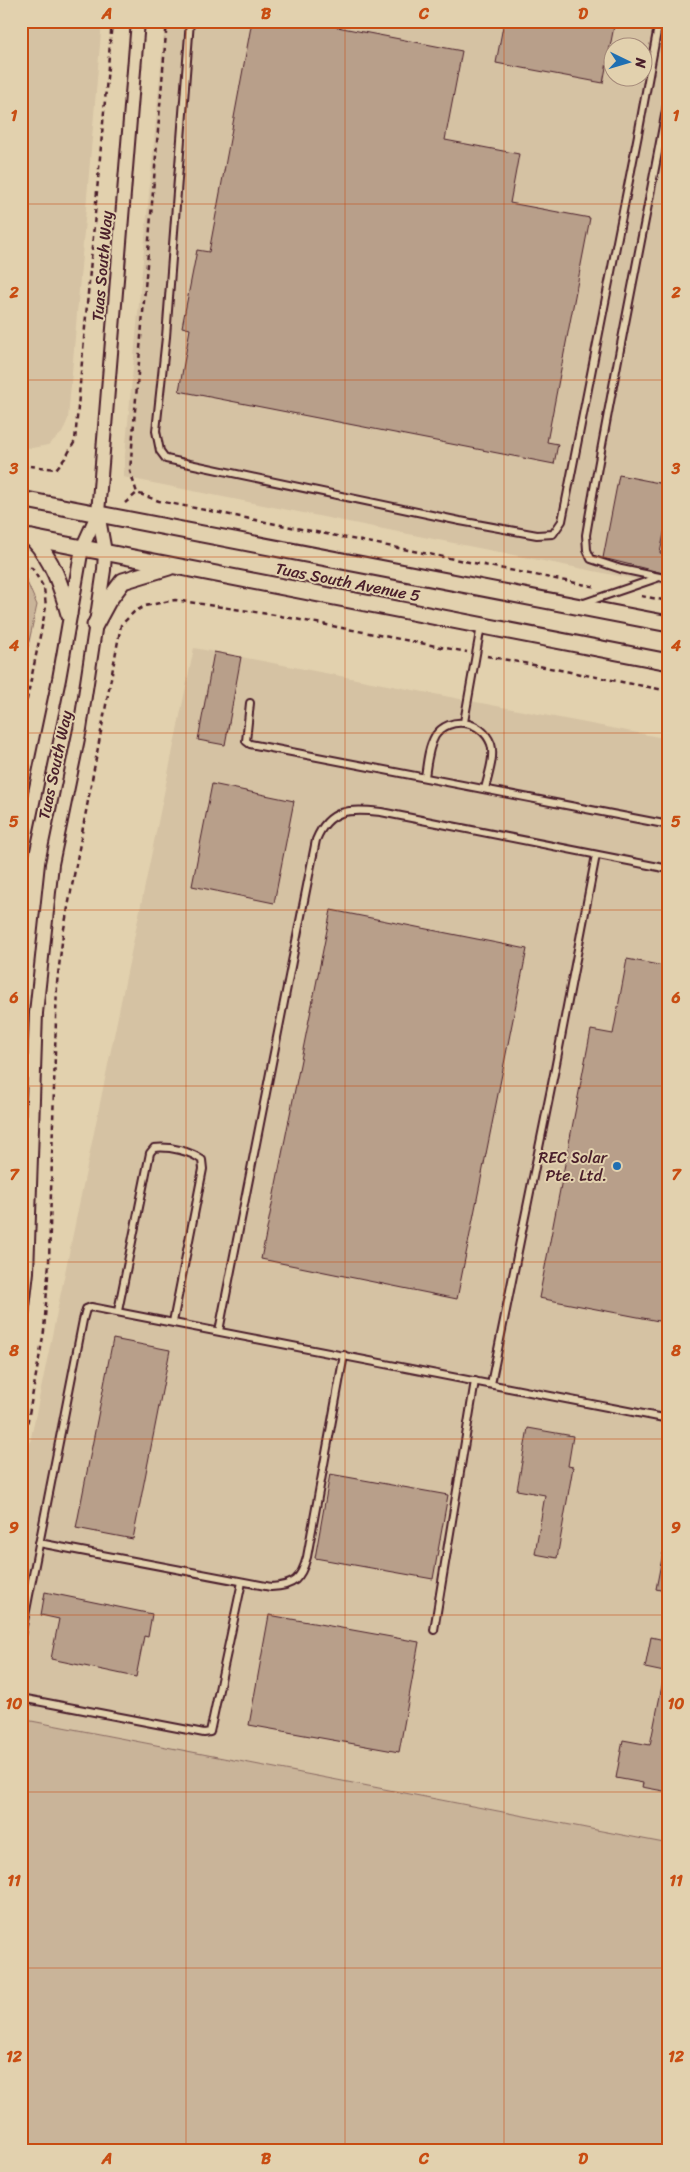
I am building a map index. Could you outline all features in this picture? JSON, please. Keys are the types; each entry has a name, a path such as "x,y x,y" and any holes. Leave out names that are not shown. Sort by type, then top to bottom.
{"street":[{"name":"Tuas South Way","path":"21,1324 27,1272 36,1013 52,864 80,729 105,552 98,513 138,21"},
{"name":"Tuas South Avenue 5","path":"21,499 669,624"},
{"name":"Tuas South Way","path":"21,859 59,679 82,548 98,513"},
{"name":"Tuas South Avenue 5","path":"27,537 669,662"},
{"path":"27,537 43,549 54,570 69,614"},
{"path":"95,625 108,600 123,581 138,575 175,566"}],"lane":[{"path":"190,21 166,337 156,431 160,450 166,459 460,521 537,535 553,534 562,521 659,21"},
{"path":"669,94 626,322 610,393 586,535 587,550 591,559 621,569 669,579"},
{"path":"576,606 659,577"},
{"path":"464,722 481,626"},
{"path":"250,703 246,741 250,744 669,825"},
{"path":"425,777 435,737 447,726 464,722 481,730 491,745 492,756 485,789"},
{"path":"219,1331 314,849 321,827 331,817 344,812 357,810 381,812 669,869"},
{"path":"490,1384 556,1069 596,855"},
{"path":"118,1311 150,1153 154,1148 160,1147 177,1150 197,1155 202,1160 203,1169 172,1322"},
{"path":"21,1636 86,1309 95,1307 118,1311 669,1418"},
{"path":"39,1542 271,1587 289,1585 299,1577 304,1569 344,1355"},
{"path":"434,1630 475,1381"},
{"path":"21,1698 204,1733 210,1732 242,1582"}],"path":[{"path":"21,465 56,469 66,457 74,441 112,21"},
{"path":"137,493 130,471 167,21"},
{"path":"125,503 137,493"},
{"path":"137,493 159,501 669,601"},
{"path":"21,566 32,568 44,588 46,607 21,728"},
{"path":"21,1458 44,1331 49,1262 57,983 63,934 121,625 134,612 145,606 175,600 275,615 669,691"}],"shaded area":[{"path":"21,21 102,21 68,419 62,433 48,445 32,448 21,447"},
{"path":"165,21 669,21 669,586 123,477"},
{"path":"21,568 37,605 21,678"},
{"path":"194,648 669,739 669,1844 21,1719 21,1486"},
{"path":"21,1719 669,1844 669,2151 21,2151"}],"building":[{"path":"252,21 306,21 462,51 445,140 519,154 510,203 590,218 547,442 558,444 554,464 179,391 190,329 182,327 197,250 209,252"},
{"path":"504,21 615,21 612,38 602,38 602,83 496,63"},
{"path":"619,475 669,485 669,509 660,553 666,554 663,573 603,558"},
{"path":"214,652 241,657 225,745 198,740"},
{"path":"212,784 294,801 274,903 192,886"},
{"path":"331,910 527,949 457,1299 261,1259"},
{"name":"REC Solar Pte. Ltd.","path":"627,959 669,967 669,1323 539,1298 591,1030 613,1034"},
{"path":"113,1339 170,1350 133,1539 76,1528"},
{"path":"528,1428 573,1436 568,1466 573,1467 557,1558 535,1554 545,1495 517,1490"},
{"path":"330,1474 448,1495 433,1579 315,1558"},
{"path":"663,1553 669,1554 669,1592 656,1589"},
{"path":"45,1592 152,1614 148,1637 144,1636 136,1677 51,1659 59,1619 41,1615"},
{"path":"269,1615 419,1642 399,1752 249,1725"},
{"path":"651,1637 669,1641 669,1673 645,1668"},
{"path":"663,1681 669,1682 669,1792 642,1787 643,1783 616,1778 623,1740 650,1745"}],"place":[{"name":"REC Solar Pte. Ltd.","path":"617,1166"}]}
